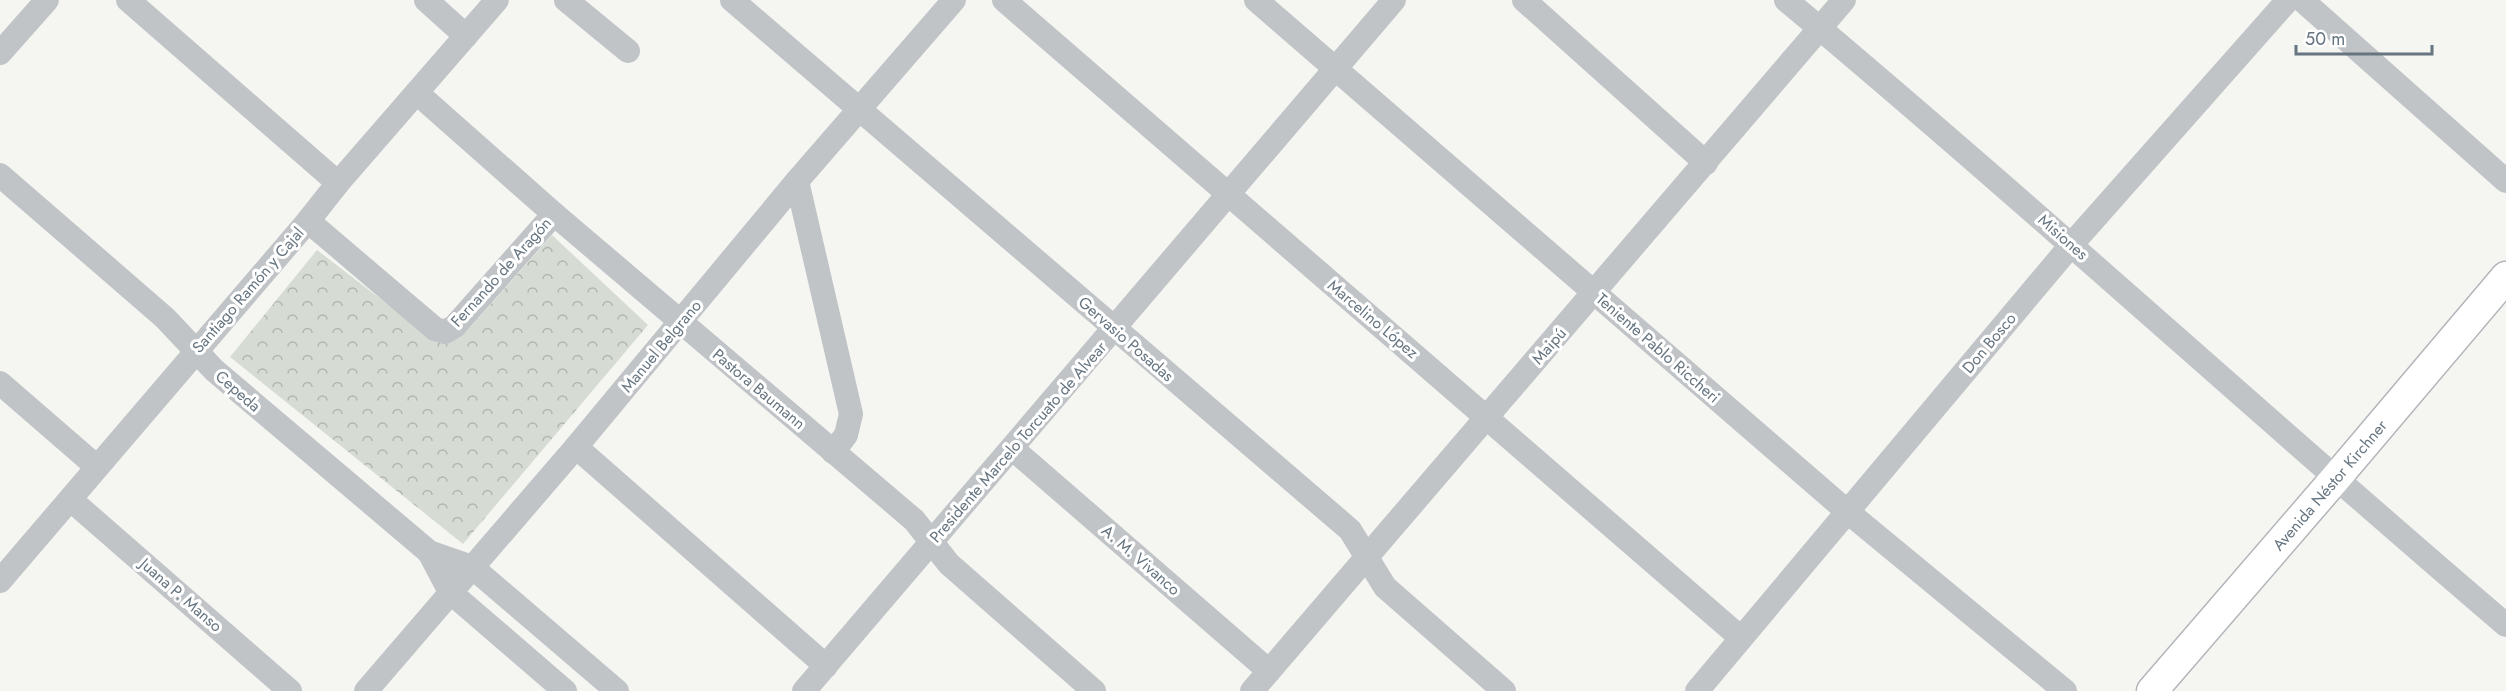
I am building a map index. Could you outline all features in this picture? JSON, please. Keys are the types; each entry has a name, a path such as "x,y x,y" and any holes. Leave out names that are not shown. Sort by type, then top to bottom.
{"main road":[{"name":"Avenida Néstor Kirchner","path":"2152,691 2506,277"}],"street":[{"path":"128,0 338,183"},
{"path":"426,0 466,36"},
{"name":"Santiago Ramón y Cajal","path":"1,577 71,500 338,183 497,0"},
{"path":"566,0 628,51"},
{"name":"Gervasio Posadas","path":"732,0 1350,530 1385,587 1504,691"},
{"name":"Manuel Belgrano","path":"366,691 681,323 797,181 954,0"},
{"name":"Marcelino López","path":"1004,0 1741,638"},
{"name":"Teniente Pablo Riccheri","path":"1256,0 1849,513 2065,691"},
{"name":"Presidente Marcelo Torcuato de Alvear","path":"804,691 1013,449 1394,0"},
{"path":"1524,0 1706,163"},
{"name":"Misiones","path":"1786,0 2072,244 2335,479 2506,625"},
{"name":"Maipú","path":"1252,691 1368,559 1844,0"},
{"name":"Don Bosco","path":"1697,691 1849,513 2072,244 2288,0"},
{"path":"2302,0 2506,181"},
{"path":"0,54 35,4"},
{"name":"Pastora Baumann","path":"417,93 554,214 914,520 949,564 1094,691"},
{"name":"Cepeda","path":"0,175 165,318 214,370 429,552 472,567 617,691"},
{"path":"797,181 850,414 846,435 833,452"},
{"name":"Fernando de Aragón","path":"308,221 435,329 446,332 455,326 554,214"},
{"path":"0,383 98,467"},
{"path":"576,447 826,666"},
{"name":"A. M. Vivanco","path":"1013,449 1269,671"},
{"name":"Juana P. Manso","path":"71,500 290,691"},
{"name":"Cepeda","path":"429,552 450,592 565,691"}],"green space":[{"path":"552,235 648,325 463,544 230,357 317,250 434,340 450,338 467,331"}]}
